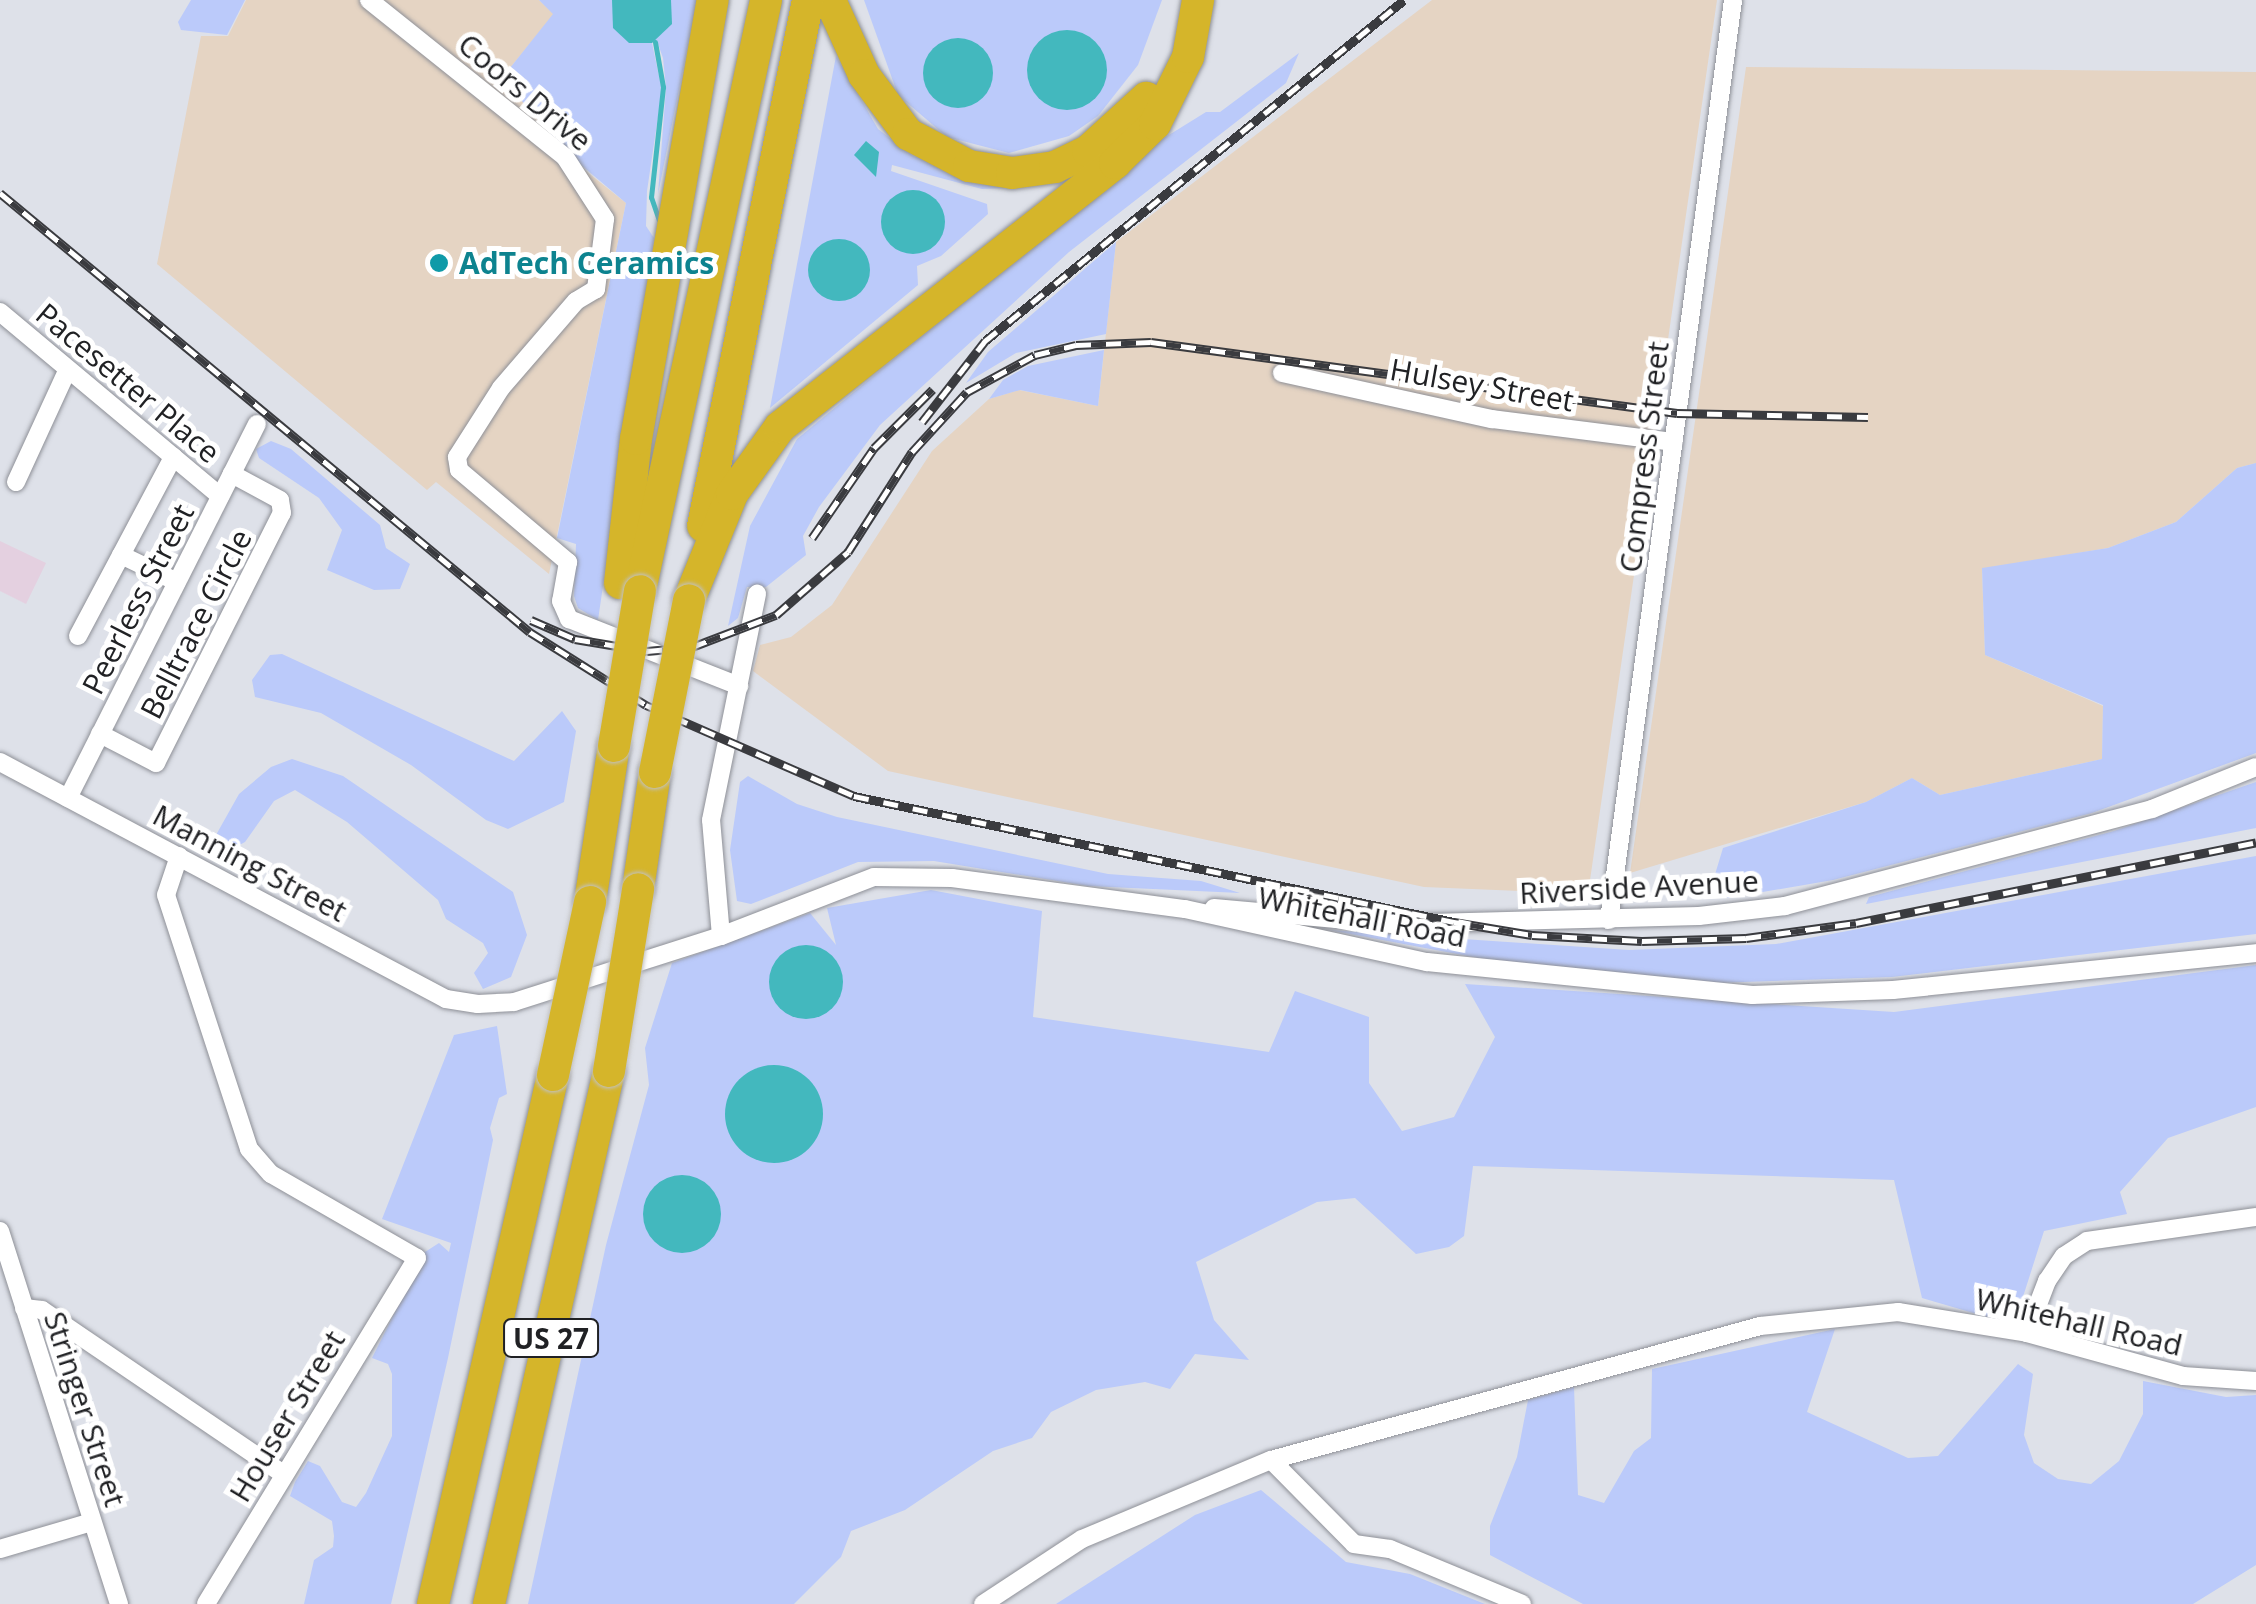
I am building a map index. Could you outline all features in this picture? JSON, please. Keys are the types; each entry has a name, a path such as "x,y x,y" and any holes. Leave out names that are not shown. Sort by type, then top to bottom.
{"highway":[{"path":"630,587 636,440 714,0"},
{"name":"US 27","path":"433,1604 590,902 616,732 630,587 766,0"},
{"name":"US 27","path":"488,1604 609,1072 655,772 808,0"},
{"path":"830,0 864,75 908,134 969,166 1012,173 1055,167 1129,120 1160,76 1178,0"},
{"path":"689,600 732,494 780,427 1115,163 1155,124 1188,58 1198,0"}],"street":[{"name":"Coors Drive","path":"370,0 565,157 605,219 596,289 576,301 501,388 456,457 459,470 568,562 561,602 569,619 739,686"},
{"name":"Compress Street","path":"1609,920 1733,0"},
{"name":"Pacesetter Place","path":"0,312 220,496"},
{"path":"16,482 68,369"},
{"name":"Hulsey Street","path":"1282,373 1492,418 1674,442"},
{"name":"Peerless Street","path":"68,798 257,424"},
{"path":"78,636 174,457"},
{"name":"Belltrace Circle","path":"100,734 156,764 282,513 280,500 232,474"},
{"path":"121,555 177,582"},
{"path":"721,936 711,820 757,594"},
{"name":"Manning Street","path":"0,762 446,999 478,1004"},
{"name":"Riverside Avenue","path":"1185,909 1244,908 1392,924 1609,920 1785,906 2152,809 2256,767"},
{"name":"Houser Street","path":"180,856 166,895 249,1149 271,1174 416,1258 206,1604"},
{"name":"Whitehall Road","path":"478,1004 514,1002 721,936 874,876 952,878 1185,909 1427,962 1752,995 1894,990 2256,953"},
{"path":"2027,1333 2046,1281 2064,1256 2087,1242 2256,1218"},
{"name":"Stringer Street","path":"0,1231 119,1604"},
{"path":"24,1308 42,1310 283,1474"},
{"name":"Whitehall Road","path":"984,1604 1082,1539 1270,1460 1760,1326 1898,1312 2027,1333 2183,1376 2256,1381"},
{"path":"1270,1460 1354,1544 1390,1550 1522,1604"},
{"path":"0,1549 92,1522"}],"shaded area":[{"path":"191,0 245,0 227,35 181,30 178,22"},
{"path":"246,0 539,0 554,14 502,78 586,171 626,203 549,574 436,482 427,490 157,264 201,36 228,36"},
{"path":"539,0 697,0 658,194 666,88 663,58 657,41 652,43 662,90 647,191 646,226 654,238 598,620 578,608 574,596 576,544 557,538 626,203 567,153 502,78 553,14"},
{"path":"612,0 671,0 672,24 652,43 629,43 613,28"},
{"path":"864,0 1162,0 1138,65 1098,116 1069,136 1009,153 947,137 898,95"},
{"path":"1432,0 1717,0 1588,894 1424,887 888,771 753,671 760,645 791,637 832,605 932,451 989,399 1019,390 1098,406 1116,242"},
{"path":"1067,30 1082,33 1095,42 1104,55 1104,85 1095,98 1082,107 1067,110 1052,107 1039,98 1030,85 1027,70 1030,55 1039,42 1052,33"},
{"path":"958,38 983,48 993,73 983,98 958,108 933,98 923,73 933,48"},
{"path":"1299,53 1286,83 1069,252 880,425 819,507 803,536 806,555 766,587 747,587 738,618 728,626 750,526 797,439 1156,143 1206,112 1220,112"},
{"path":"836,56 878,129 913,156 1008,188 982,189 892,165 891,171 987,204 988,214 941,256 917,266 918,285 770,408"},
{"path":"1746,67 2256,72 2256,463 2237,468 2176,522 2108,548 1982,569 1985,655 2103,706 2102,759 1940,795 1912,778 1866,802 1630,873"},
{"path":"866,141 879,152 876,177 854,155"},
{"path":"913,190 936,199 945,222 936,245 913,254 890,245 881,222 890,199"},
{"path":"839,239 861,248 870,270 861,292 839,301 817,292 808,270 817,248"},
{"path":"1116,242 1106,334 1016,353 966,383 988,352"},
{"path":"1104,350 1098,406 1020,390 989,399 1003,380 1028,366"},
{"path":"271,441 291,449 380,525 386,548 410,564 400,589 374,590 327,570 342,530 319,498 259,458 256,449"},
{"path":"2256,463 2256,753 2092,813 1833,880 1728,898 1713,881 1723,848 1866,802 1912,778 1940,795 2102,759 2103,705 1985,655 1982,568 2108,548 2176,522 2237,468"},
{"path":"0,541 46,563 26,604 0,591"},
{"path":"282,654 514,761 562,711 576,731 564,802 508,829 486,820 411,765 321,713 255,697 252,680 270,655"},
{"path":"292,759 343,776 513,892 527,935 511,977 483,989 474,973 488,953 483,943 446,919 438,900 347,822 295,790 274,801 245,842 219,856 216,835 239,794 271,767"},
{"path":"748,776 797,804 837,817 1108,874 1201,881 1240,893 1088,886 934,861 858,862 751,904 737,901 730,850 740,782"},
{"path":"2256,782 2256,828 1866,904 1869,897 2114,831"},
{"path":"2256,856 2256,934 1892,977 1714,983 1505,963 1329,930 1629,950 1776,944"},
{"path":"931,890 1042,911 1033,1017 1269,1052 1295,991 1369,1017 1369,1083 1402,1131 1454,1117 1495,1037 1465,984 1894,1012 2256,965 2256,1107 2168,1138 2120,1192 2127,1214 2044,1231 2014,1325 1922,1298 1894,1180 1473,1166 1464,1236 1449,1247 1416,1254 1355,1198 1317,1202 1196,1262 1214,1320 1249,1360 1195,1354 1170,1389 1145,1382 1096,1390 1051,1412 1032,1438 993,1451 905,1510 851,1531 841,1557 794,1604 528,1604 606,1245 649,1085 645,1048 672,963 810,913 836,945 827,908"},
{"path":"806,945 832,956 843,982 832,1008 806,1019 780,1008 769,982 780,956"},
{"path":"497,1026 507,1094 499,1098 490,1128 493,1140 448,1358 391,1604 304,1604 314,1560 333,1547 334,1536 332,1521 290,1496 295,1482 308,1461 320,1466 342,1502 356,1507 366,1493 392,1436 392,1374 388,1364 372,1358 425,1252 439,1243 449,1252 451,1243 382,1219 454,1035"},
{"path":"774,1065 793,1069 809,1079 819,1095 823,1114 819,1133 809,1149 793,1159 774,1163 755,1159 739,1149 729,1133 725,1114 729,1095 739,1079 755,1069"},
{"path":"682,1175 697,1178 709,1187 718,1199 718,1229 709,1241 697,1250 682,1253 667,1250 655,1241 646,1229 643,1214 646,1199 655,1187 667,1178"},
{"path":"1835,1329 1807,1412 1908,1458 1938,1456 2018,1364 2033,1374 2024,1435 2034,1463 2058,1479 2091,1484 2119,1461 2143,1414 2143,1381 2226,1397 2256,1395 2256,1565 2193,1604 1583,1604 1490,1555 1490,1526 1517,1457 1528,1400 1574,1387 1578,1495 1604,1503 1634,1451 1651,1438 1652,1369"},
{"path":"1261,1490 1346,1562 1410,1574 1485,1604 1056,1604 1195,1515"}],"waterway":[{"path":"655,42 663,87 651,197 659,220"}],"railway":[{"path":"922,422 985,341 1404,0"},
{"path":"0,193 530,632 646,705 854,796 1454,922 1532,935 1642,941 1746,938 1856,923 2256,842"},
{"path":"531,620 575,639 647,651 692,647 776,615 848,552 912,452 967,392 1035,355 1076,345 1151,342 1677,413 1868,417"},
{"path":"812,538 874,448 933,389"}],"place":[{"name":"AdTech Ceramics","path":"439,263"}]}
